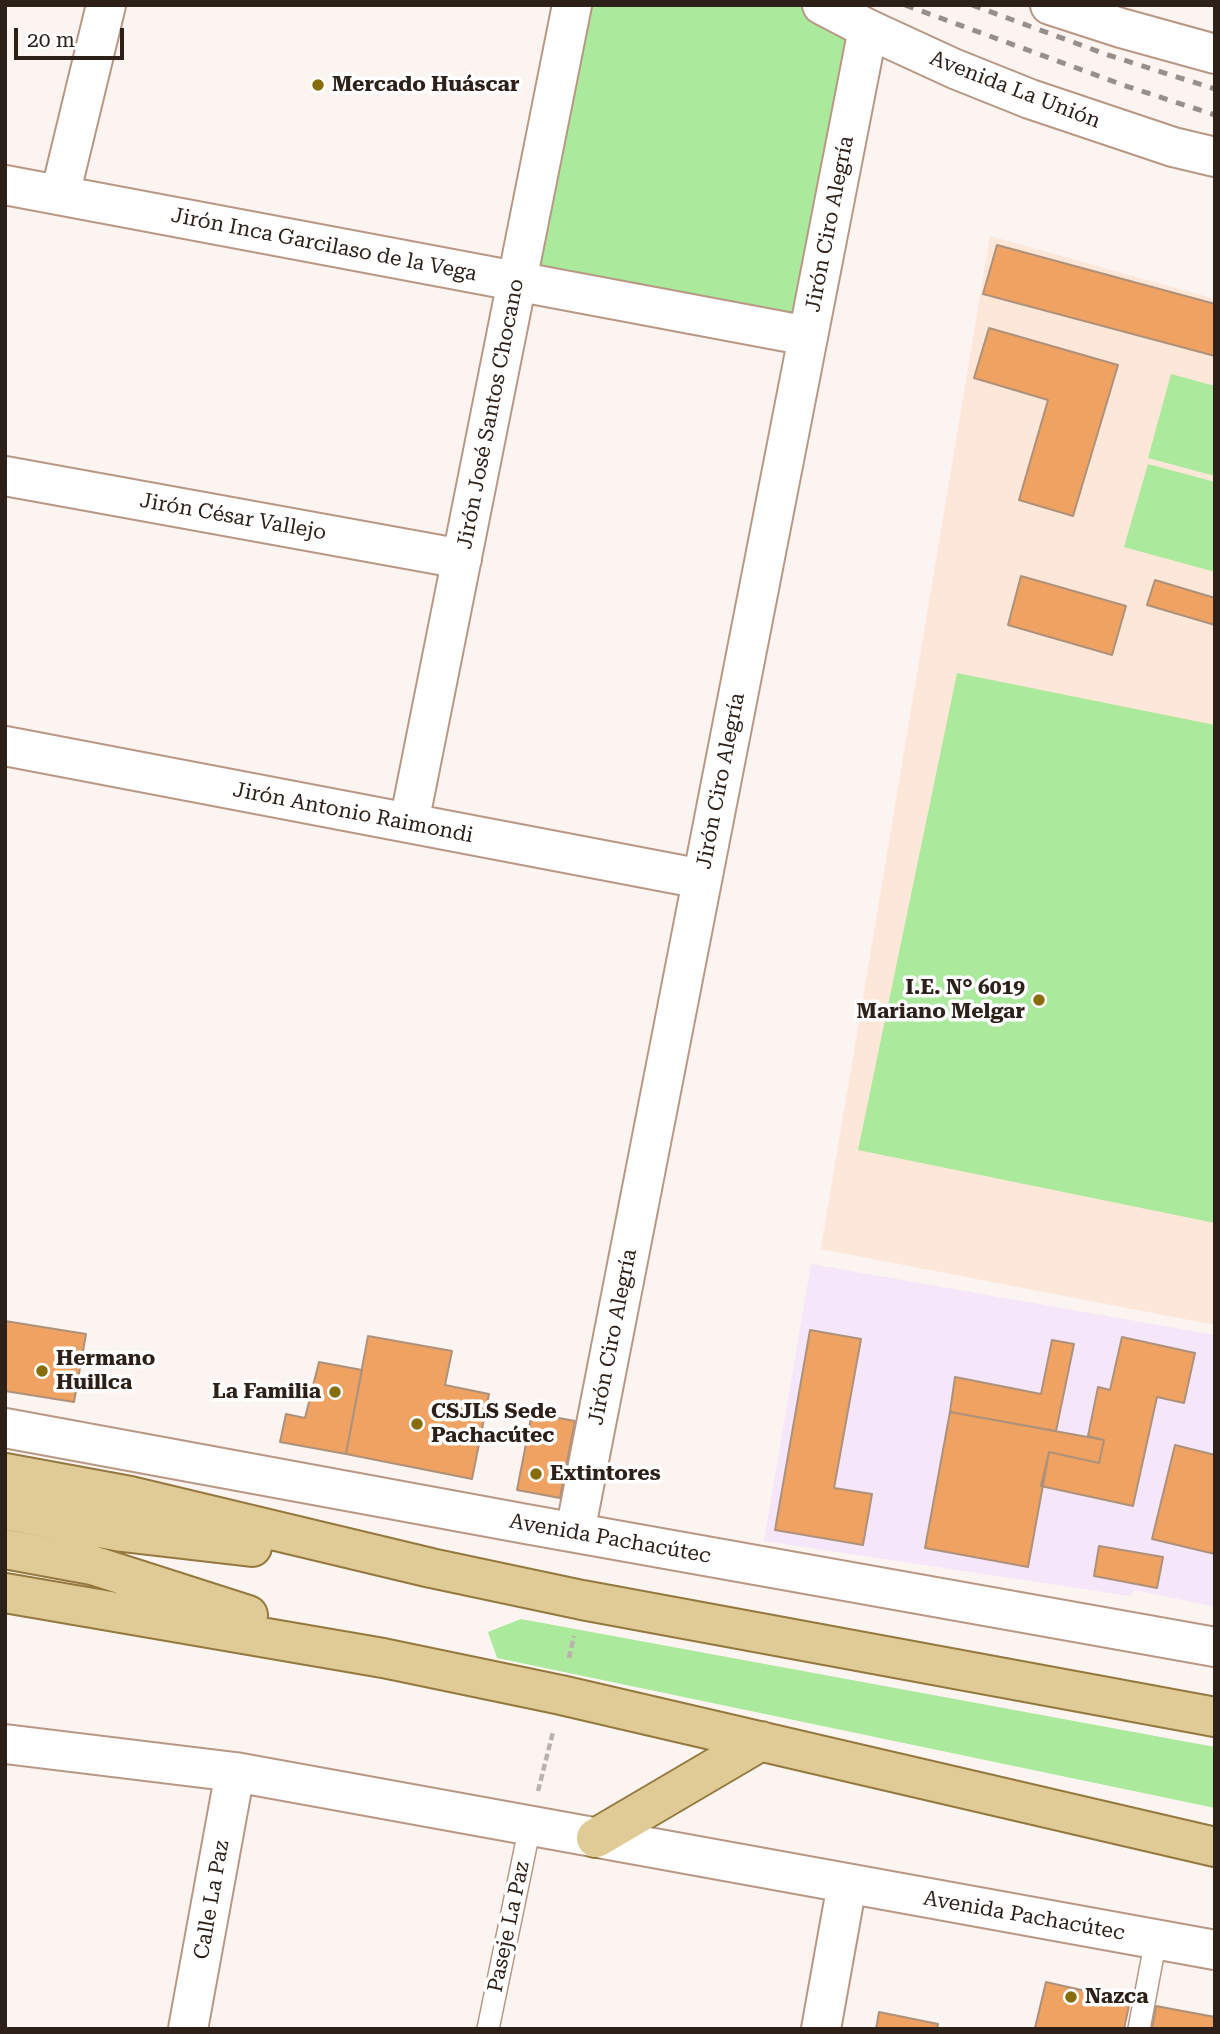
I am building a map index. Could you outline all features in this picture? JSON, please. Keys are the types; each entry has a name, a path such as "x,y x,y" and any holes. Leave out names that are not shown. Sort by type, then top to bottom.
{"main road":[{"path":"5,1473 130,1496 431,1567 595,1602 1215,1717"},
{"path":"5,1510 122,1532 431,1567"},
{"path":"5,1549 92,1565 383,1658"},
{"path":"5,1593 383,1658 561,1695 1215,1847"},
{"path":"596,1838 761,1741"}],"street":[{"path":"60,195 106,5"},
{"name":"Jirón José Santos Chocano","path":"409,823 572,5"},
{"name":"Avenida La Unión","path":"822,5 955,69 1030,99 1173,147 1215,157"},
{"path":"1050,5 1215,54"},
{"name":"Jirón Ciro Alegría","path":"575,1532 868,29"},
{"name":"Jirón Inca Garcilaso de la Vega","path":"5,185 808,336"},
{"name":"Jirón César Vallejo","path":"5,476 462,559"},
{"name":"Jirón Antonio Raimondi","path":"5,746 702,879"},
{"name":"Avenida Pachacútec","path":"5,1428 1215,1647"},
{"name":"Avenida Pachacútec","path":"5,1744 235,1772 1215,1950"},
{"name":"Calle La Paz","path":"188,2029 235,1772"},
{"path":"821,2029 847,1884"}],"lane":[{"name":"Paseje La Paz","path":"488,2029 530,1826"},
{"path":"1139,2029 1156,1939"}],"shaded area":[{"name":"I.E. N° 6019 Mariano Melgar","path":"990,236 1215,299 1215,1325 821,1249"},
{"path":"811,1264 1215,1335 1215,1607 1135,1590 1130,1596 764,1541"}],"green space":[{"path":"586,5 798,5 860,41 797,324 527,276"},
{"path":"1171,374 1215,386 1215,476 1148,458"},
{"path":"1148,464 1215,482 1215,572 1124,547"},
{"path":"957,673 1215,725 1215,1223 858,1150"},
{"path":"521,1619 1215,1747 1215,1808 497,1658 488,1632"}],"building":[{"path":"997,245 1215,304 1215,356 983,294"},
{"path":"989,328 1118,365 1073,516 1019,500 1048,400 974,378"},
{"path":"1021,576 1126,606 1112,655 1008,625"},
{"path":"1155,580 1215,598 1215,625 1147,605"},
{"path":"5,1321 86,1334 74,1402 5,1391"},
{"path":"810,1330 861,1339 834,1488 872,1494 863,1545 775,1530"},
{"name":"CSJLS Sede Pachacútec","path":"368,1336 452,1351 445,1385 489,1394 472,1479 346,1454"},
{"path":"1122,1337 1195,1353 1184,1403 1157,1397 1133,1506 1041,1486 1049,1452 1099,1463 1104,1440 1088,1436 1098,1387 1110,1390"},
{"path":"1052,1340 1074,1344 1056,1431 950,1412 955,1377 1041,1394"},
{"name":"La Familia","path":"319,1362 362,1370 346,1454 280,1442 286,1414 305,1418"},
{"path":"950,1412 1104,1440 1099,1463 1049,1452 1028,1567 925,1548"},
{"path":"532,1413 575,1421 560,1498 517,1490"},
{"path":"1175,1445 1215,1455 1215,1554 1152,1539"},
{"path":"1099,1546 1163,1557 1157,1588 1094,1576"},
{"path":"1046,1982 1130,2001 1124,2029 1035,2028"},
{"path":"1156,2006 1215,2017 1215,2029 1152,2029"},
{"path":"879,2012 938,2024 937,2029 876,2029"}],"railway":[{"path":"905,5 1123,85 1215,115"},
{"path":"972,5 1108,55 1215,89"}],"place":[{"name":"Mercado Huáscar","path":"318,85"},
{"name":"I.E. N° 6019 Mariano Melgar","path":"1039,1000"},
{"name":"Hermano Huillca","path":"42,1371"},
{"name":"La Familia","path":"335,1392"},
{"name":"CSJLS Sede Pachacútec","path":"417,1424"},
{"name":"Extintores","path":"536,1474"},
{"name":"Nazca","path":"1071,1997"}]}
